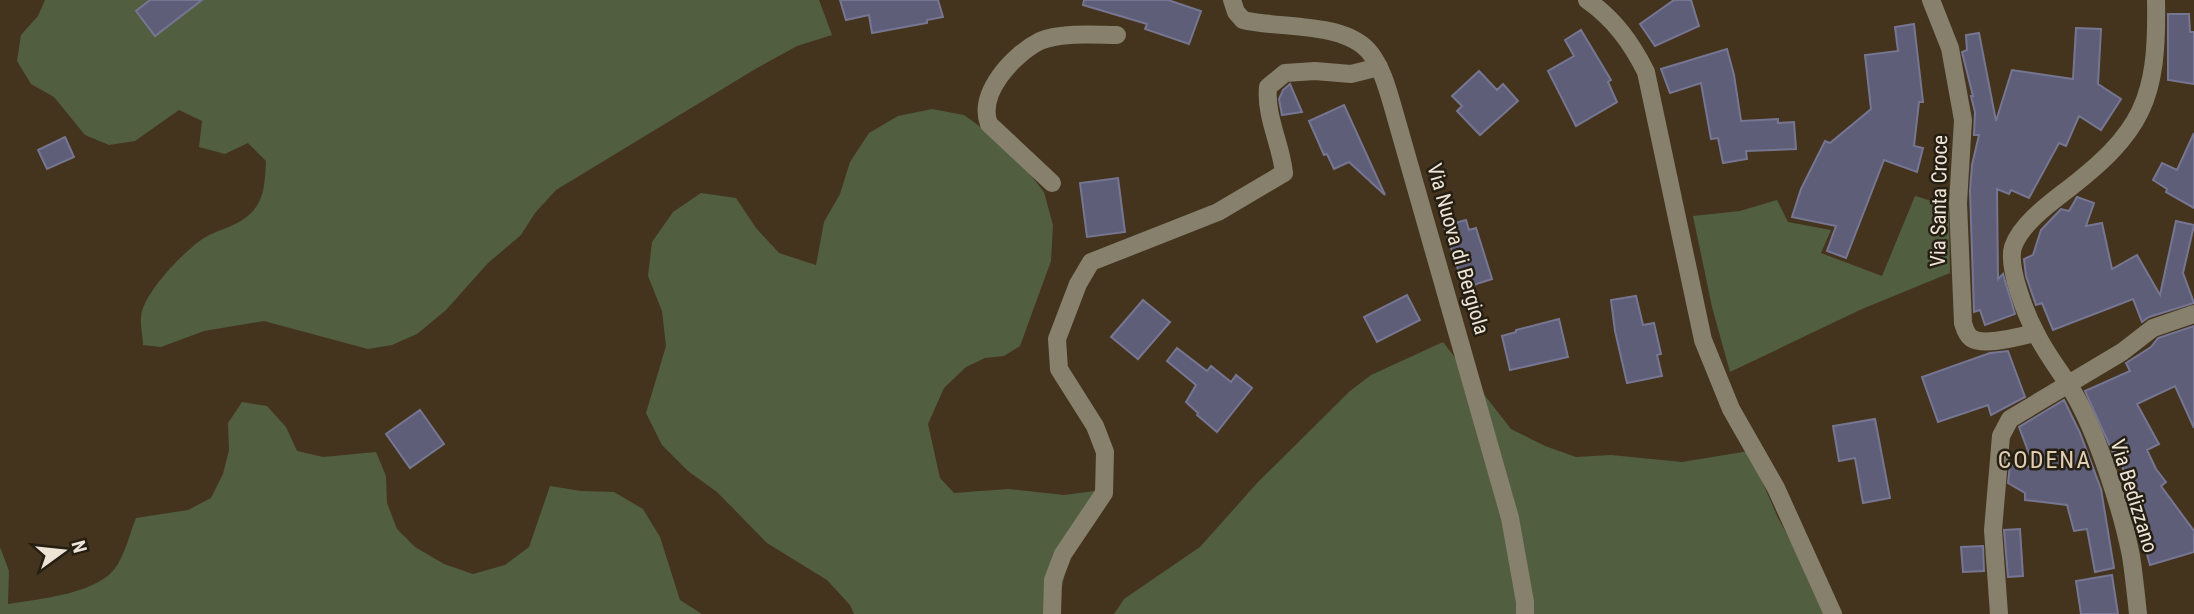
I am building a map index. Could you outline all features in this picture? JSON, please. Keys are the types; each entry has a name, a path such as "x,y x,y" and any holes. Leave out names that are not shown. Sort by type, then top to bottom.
{"street":[{"name":"Via Nuova di Bergiola","path":"1231,0 1243,20 1319,29 1344,35 1370,52 1379,67 1408,157 1510,518 1525,614"},
{"path":"1587,0 1620,28 1646,72 1703,340 1731,409 1776,488 1833,614"},
{"name":"Via Santa Croce","path":"1931,0 1950,48 1963,120 1958,203 1964,323 1968,335 1983,342 2035,333"},
{"name":"Via Bedizzano","path":"2138,614 2131,555 2106,469 2071,390 2035,333 2011,262 2013,247 2022,233 2048,205 2099,166 2138,117 2147,99 2153,75 2157,46 2156,0"},
{"path":"1052,183 989,124 986,117 987,104 993,87 1023,53 1042,41 1078,34 1117,35"},
{"path":"1052,614 1053,580 1063,554 1104,494 1105,452 1095,426 1059,369 1057,339 1077,284 1091,262 1218,212 1284,173 1266,101 1268,87 1285,73 1315,71 1351,74 1379,67"},
{"path":"1999,614 1993,530 2001,436 2010,419 2071,390 2153,328 2194,314"}],"green space":[{"path":"45,0 819,0 832,35 797,46 757,68 556,190 535,213 521,235 488,263 446,310 417,334 392,345 368,349 264,321 204,331 161,347 143,345 141,317 149,296 166,273 196,244 241,221 252,212 262,195 266,161 248,143 225,154 199,147 202,121 179,110 135,141 109,145 85,135 54,97 31,84 17,61 21,35 38,16"},
{"path":"932,109 964,115 993,136 1022,164 1044,192 1053,225 1051,261 1020,346 1004,356 985,358 966,367 944,388 928,424 940,478 954,493 1008,489 1064,495 1102,490 1069,555 1056,614 854,614 850,605 827,580 767,543 717,492 688,471 662,445 646,413 666,346 662,311 648,276 652,242 673,212 701,193 736,198 756,228 779,253 816,265 824,222 840,194 850,162 869,133 898,116"},
{"path":"1915,196 1942,204 1949,212 1950,273 1862,309 1730,372 1712,307 1693,216 1740,211 1777,200 1788,222 1831,230 1821,253 1882,276"},
{"path":"1443,342 1511,429 1545,446 1576,457 1611,455 1682,462 1749,451 1778,518 1816,587 1826,614 1114,614 1124,599 1200,547 1258,482 1350,391 1371,375"},
{"path":"242,402 267,406 286,427 297,451 323,457 376,452 386,476 387,503 397,529 415,547 444,564 473,574 505,565 529,547 550,486 614,492 643,509 660,537 680,600 702,614 0,614 0,547 9,571 8,604 52,597 84,589 110,574 121,559 136,518 188,510 211,498 223,474 229,450 228,423"}],"building":[{"path":"150,0 202,0 155,36 136,11"},
{"path":"840,0 938,0 943,17 927,20 927,23 872,33 869,15 846,20"},
{"path":"1084,0 1168,0 1201,11 1189,44 1145,29 1147,24 1083,5"},
{"path":"1674,0 1691,0 1699,26 1655,46 1640,24"},
{"path":"2168,14 2189,14 2190,32 2194,32 2194,84 2168,80"},
{"path":"1914,24 1923,102 1919,102 1914,146 1923,148 1917,172 1884,160 1846,258 1827,251 1836,226 1792,217 1801,189 1825,141 1830,143 1871,109 1865,55 1898,51 1895,27"},
{"path":"2076,28 2101,29 2098,84 2121,99 2101,130 2079,116 2066,146 2059,143 2029,198 2011,190 2009,194 1997,189 1998,279 2003,274 2015,314 1985,325 1980,310 1974,312 1970,191 1972,165 1979,135 1974,135 1973,96 1962,52 1967,50 1966,35 1979,33 1996,121 2012,70 2073,79"},
{"path":"1581,30 1611,80 1608,82 1617,102 1576,126 1548,71 1574,56 1565,40"},
{"path":"1727,49 1741,121 1778,119 1778,123 1794,122 1796,149 1746,151 1747,159 1723,163 1718,138 1711,139 1701,83 1670,93 1661,69"},
{"path":"1479,71 1497,90 1503,84 1518,101 1480,135 1457,111 1462,106 1452,96"},
{"path":"1290,84 1302,112 1282,115 1279,99"},
{"path":"1344,105 1385,195 1349,162 1334,169 1327,154 1324,155 1309,121"},
{"path":"2194,133 2194,208 2166,192 2167,189 2153,180 2162,163 2177,170"},
{"path":"65,137 74,157 47,169 38,150"},
{"path":"1118,178 1125,232 1087,237 1080,183"},
{"path":"2077,197 2094,203 2086,226 2102,223 2112,269 2137,255 2160,295 2176,221 2194,225 2183,273 2194,303 2149,317 2142,322 2133,299 2053,330 2042,303 2036,305 2026,276 2024,259 2033,255 2041,230 2061,209 2069,211"},
{"path":"1466,220 1469,230 1476,228 1492,279 1464,288 1444,226"},
{"path":"1407,295 1420,320 1377,342 1364,317"},
{"path":"1636,296 1643,325 1654,323 1661,354 1657,355 1662,376 1627,383 1611,300"},
{"path":"1143,300 1170,322 1138,359 1111,337"},
{"path":"1559,319 1568,357 1510,370 1502,336"},
{"path":"2194,326 2194,428 2175,386 2137,404 2159,444 2147,450 2166,482 2161,486 2194,531 2194,552 2150,565 2118,451 2113,453 2085,391 2130,371 2126,363 2151,347 2158,338"},
{"path":"1177,348 1207,371 1211,366 1231,382 1236,375 1252,388 1217,432 1186,402 1196,385 1167,361"},
{"path":"2008,351 2025,397 1991,415 1988,405 1938,422 1922,377 1990,353"},
{"path":"2064,400 2080,433 2101,489 2114,568 2095,572 2087,529 2074,531 2067,505 2025,500 2025,493 2008,483 2010,465 2034,467 2019,427"},
{"path":"420,410 444,444 410,468 386,434"},
{"path":"1875,419 1890,498 1863,503 1855,458 1839,461 1833,426"},
{"path":"2020,529 2023,576 2008,577 2004,530"},
{"path":"1983,546 1984,571 1963,572 1961,547"},
{"path":"2112,575 2118,614 2081,614 2076,581"}],"district":[{"name":"CODENA","path":"2045,460"}]}
